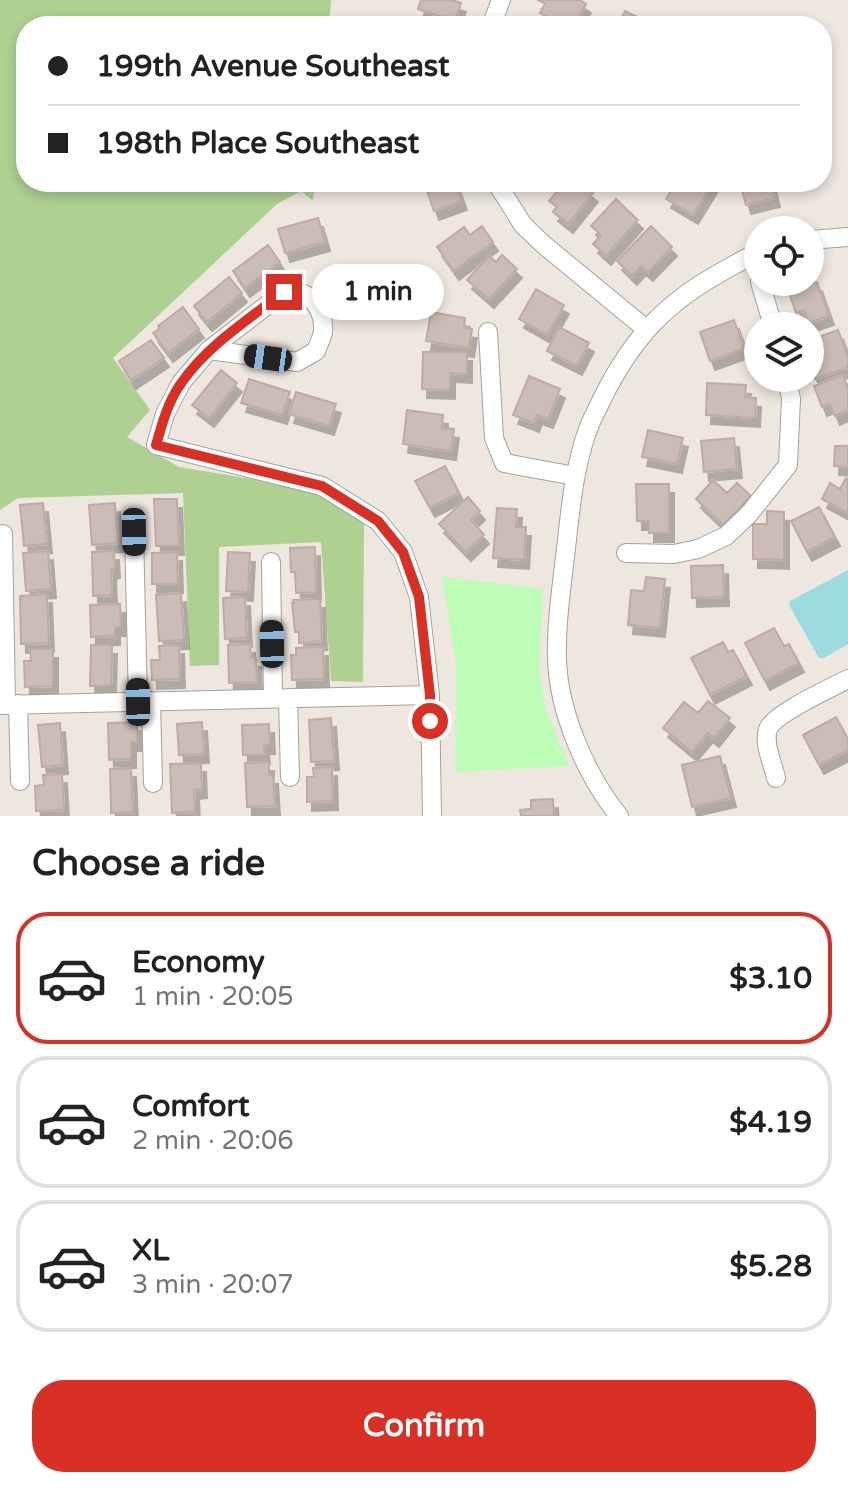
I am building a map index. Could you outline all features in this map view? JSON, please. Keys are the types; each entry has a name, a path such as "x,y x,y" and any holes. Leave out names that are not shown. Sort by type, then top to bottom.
{"street":[{"path":"502,192 523,225 646,329"},
{"path":"824,239 848,237"},
{"path":"619,816 604,798 587,768 567,713 557,664 558,626 575,476 587,430 616,371 646,329 666,308 695,287 744,260"},
{"path":"209,350 297,362 316,351 323,332 316,305 302,291 294,289 284,292 209,350 181,383 165,414 156,445 322,486 378,521 403,552 419,597 430,695 432,816"},
{"path":"488,332 494,438 504,463 575,476"},
{"path":"626,553 674,554 698,549 726,536 749,514 788,465 790,392"},
{"path":"134,532 153,783"},
{"path":"3,534 8,705 20,781"},
{"path":"271,562 290,777"},
{"path":"776,778 767,741 768,728 780,715 848,679"},
{"path":"8,705 430,695"}],"green space":[{"path":"0,0 331,0 330,16 16,16 16,192 299,192 277,204 113,358 150,410 127,437 179,467 322,495 364,521 363,682 331,681 321,542 219,547 219,665 190,666 183,493 18,498 0,510"},
{"path":"302,192 314,192 313,201"},
{"path":"442,577 543,589 539,668 545,707 569,766 455,772 456,665"}],"water":[{"path":"848,570 848,644 819,658 789,605 790,601"}],"building":[{"path":"421,0 461,3 457,16 440,16 418,9"},
{"path":"538,0 580,0 586,4 579,16 545,16 540,13 545,4"},
{"path":"427,192 459,192 462,201 434,211"},
{"path":"557,192 593,193 568,224 553,212 557,207 549,201"},
{"path":"670,192 707,192 693,215 666,199"},
{"path":"743,192 774,192 775,198 746,205"},
{"path":"616,199 638,220 606,256 593,244 601,235 591,226"},
{"path":"318,218 325,242 285,253 278,229"},
{"path":"482,226 493,242 454,271 437,247 464,227 470,235"},
{"path":"651,226 672,247 648,272 641,266 632,276 617,261"},
{"path":"268,245 280,262 245,288 233,271"},
{"path":"502,255 517,269 489,299 467,280 489,256 496,262"},
{"path":"229,277 242,293 207,322 194,306"},
{"path":"536,289 564,305 547,335 519,319"},
{"path":"790,296 822,296 829,316 824,318 824,312 796,312"},
{"path":"183,307 199,329 168,353 153,333"},
{"path":"431,312 465,318 464,328 472,329 469,348 426,341"},
{"path":"734,320 744,349 710,361 700,332"},
{"path":"559,327 589,343 577,366 547,351"},
{"path":"838,330 848,357 848,367 824,376 824,335"},
{"path":"151,340 164,358 131,380 119,361"},
{"path":"423,352 467,352 467,374 450,373 450,390 422,389"},
{"path":"221,370 237,383 209,418 192,405"},
{"path":"843,375 848,389 848,410 835,416 830,404 822,407 816,392 824,392 824,382"},
{"path":"529,376 560,389 548,419 537,415 534,423 513,415"},
{"path":"249,379 290,392 282,415 241,403"},
{"path":"707,383 744,385 745,397 756,398 755,418 706,415"},
{"path":"296,392 336,404 329,426 289,414"},
{"path":"407,410 443,415 442,428 454,429 451,451 403,444"},
{"path":"648,430 683,438 677,464 642,457"},
{"path":"734,438 737,469 704,472 701,441"},
{"path":"835,446 848,446 848,467 834,466"},
{"path":"445,466 459,493 430,508 415,481"},
{"path":"846,478 848,513 822,499 830,483 840,489"},
{"path":"713,480 727,493 737,483 751,496 723,525 696,499"},
{"path":"636,484 669,484 669,533 649,533 649,521 637,521"},
{"path":"468,497 480,511 471,520 484,535 466,552 439,524"},
{"path":"154,499 177,499 179,546 156,546"},
{"path":"43,503 47,544 24,546 20,505"},
{"path":"115,503 118,543 92,545 89,505"},
{"path":"819,507 835,537 807,552 791,521"},
{"path":"497,508 517,509 516,527 526,527 524,560 493,558"},
{"path":"767,511 784,512 784,560 753,559 753,524 767,524"},
{"path":"315,547 316,592 296,593 290,548"},
{"path":"48,551 51,589 26,591 23,553"},
{"path":"114,551 112,595 93,596 92,552"},
{"path":"177,552 178,584 152,584 152,553"},
{"path":"228,552 250,553 248,592 226,591"},
{"path":"723,565 724,597 692,598 691,566"},
{"path":"646,577 665,579 660,628 628,625 631,590 644,591"},
{"path":"181,593 184,640 159,641 156,595"},
{"path":"47,594 49,643 21,644 20,596"},
{"path":"245,597 247,638 225,639 223,598"},
{"path":"320,599 322,641 299,643 299,632 295,632 293,600"},
{"path":"120,604 121,627 115,627 115,636 91,637 90,605"},
{"path":"774,628 784,646 789,644 799,663 765,681 745,643"},
{"path":"723,642 728,652 733,650 747,676 710,695 691,658"},
{"path":"250,644 251,658 256,658 257,682 229,683 228,645"},
{"path":"91,645 112,645 111,686 90,686"},
{"path":"179,645 180,679 152,680 151,660 160,660 159,646"},
{"path":"323,647 324,679 292,680 291,655 296,655 296,648"},
{"path":"30,649 53,649 53,686 25,687 24,661 31,661"},
{"path":"708,701 730,718 714,738 708,733 692,752 663,728 684,702 698,713"},
{"path":"836,717 848,739 848,750 819,765 803,735"},
{"path":"331,718 334,761 311,762 309,720"},
{"path":"137,722 137,742 131,742 131,759 109,760 108,723"},
{"path":"202,722 204,754 179,755 177,724"},
{"path":"60,723 63,765 42,767 38,725"},
{"path":"269,724 270,745 264,745 265,755 243,755 242,725"},
{"path":"720,756 731,798 692,807 682,765"},
{"path":"269,762 275,806 247,807 245,763"},
{"path":"201,763 202,789 194,790 195,812 172,813 170,764"},
{"path":"332,767 333,801 307,802 307,777 314,777 313,768"},
{"path":"131,768 133,812 111,813 110,769"},
{"path":"62,774 64,810 36,811 35,786 44,785 43,775"},
{"path":"553,799 554,816 521,816 520,810 531,809 531,800"}],"route":[{"path":"284,292 209,350 181,383 165,414 156,445 322,486 378,521 403,552 419,597 430,721"}]}
